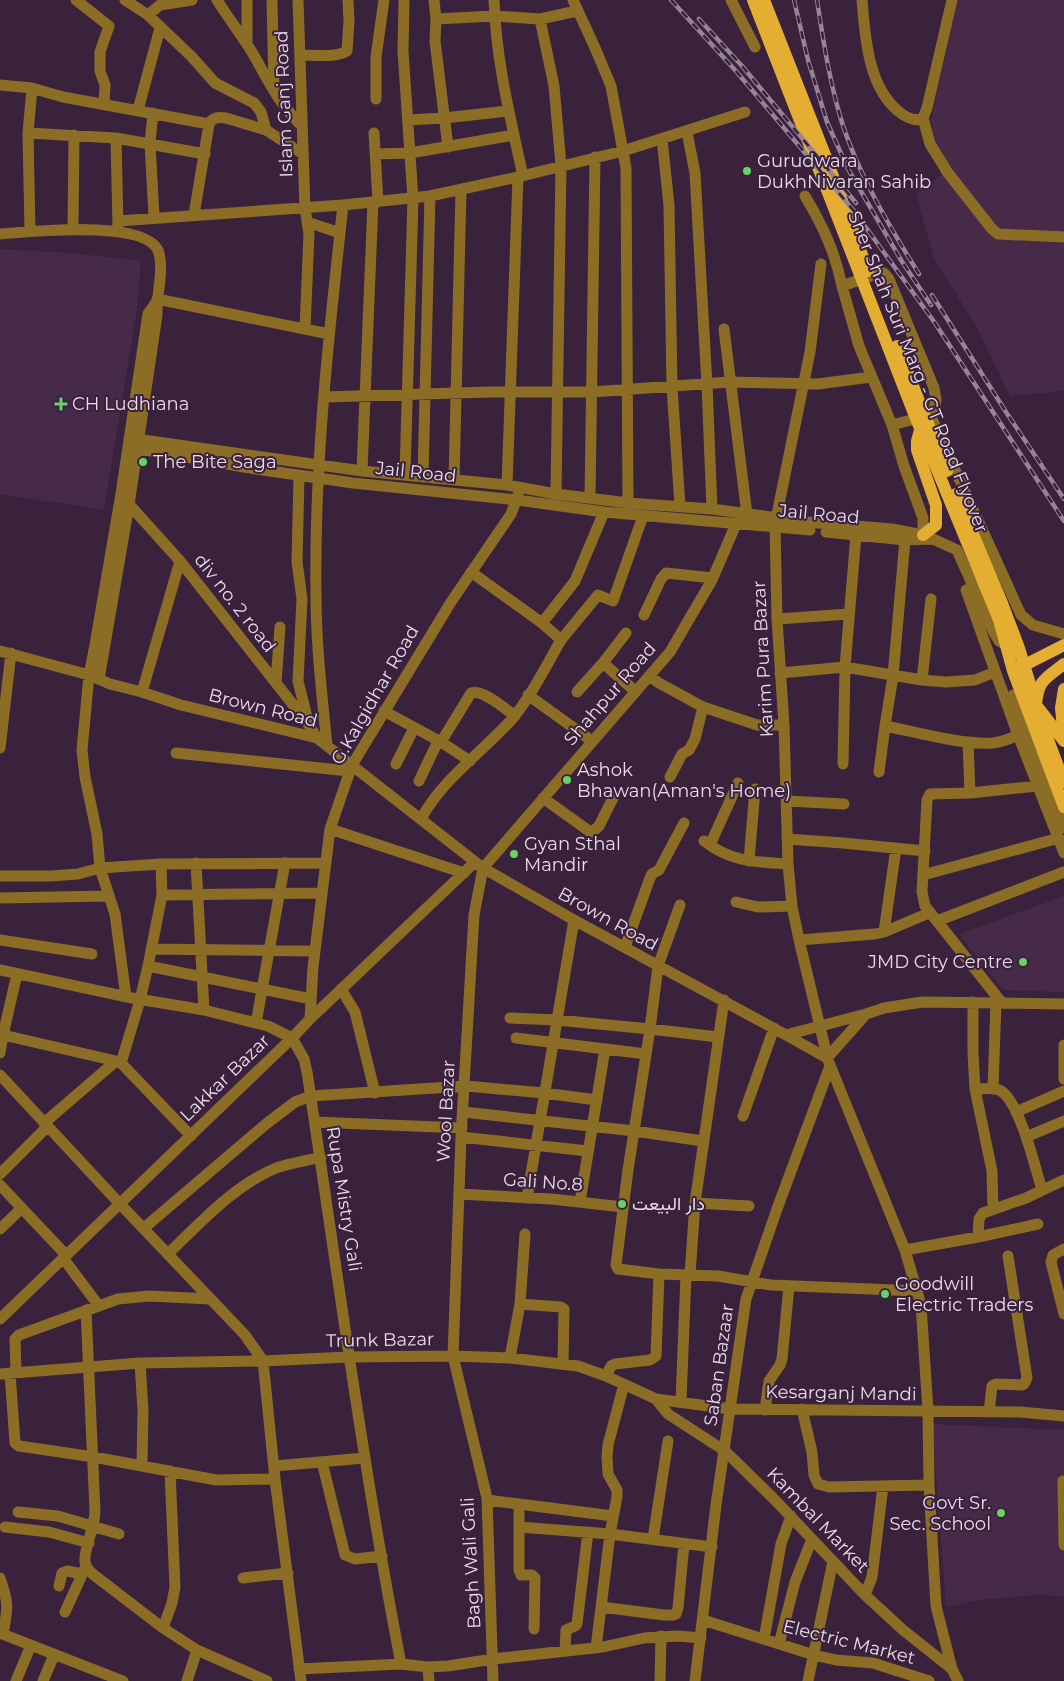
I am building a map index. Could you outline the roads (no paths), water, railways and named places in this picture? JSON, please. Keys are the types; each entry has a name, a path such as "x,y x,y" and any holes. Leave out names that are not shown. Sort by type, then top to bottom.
{"main road":[{"name":"Sher Shah Suri Marg - GT Road Flyover","path":"753,0 920,430 1018,668"},
{"name":"Sher Shah Suri Marg - GT Road Flyover","path":"764,0 924,414 1003,591 1019,648 1018,668"},
{"path":"920,430 917,441 918,450 936,505 937,514 936,524 929,534"},
{"path":"1013,695 1010,688 1018,668 1064,645"},
{"path":"1028,682 1064,663"},
{"path":"1064,663 1038,687 1036,705 1064,740"},
{"path":"1018,668 1028,682 1064,782"},
{"path":"1018,668 1064,807"},
{"path":"1064,689 1062,708 1064,740"}],"street":[{"path":"76,0 109,26 100,52 100,71 106,85 104,104"},
{"path":"148,15 157,2 192,0"},
{"path":"217,0 247,44 274,94 302,126"},
{"path":"247,0 247,44"},
{"path":"272,0 274,94"},
{"name":"Islam Ganj Road","path":"298,0 305,208 309,234 305,329"},
{"path":"300,55 333,55 342,54 347,51 348,0"},
{"path":"376,99 376,57 384,0"},
{"path":"404,0 403,51 413,199 405,474"},
{"path":"434,0 436,19 435,41 448,147"},
{"path":"494,0 500,62 520,177 507,485"},
{"path":"731,0 755,47"},
{"path":"862,0 868,53 874,72 885,95 896,110 905,116 916,120 923,118"},
{"path":"952,0 923,118 930,144 948,173 998,234 1064,237"},
{"path":"129,1 148,15 192,57 215,83 254,104 261,112 266,130"},
{"path":"436,19 495,16 540,19 575,6 609,81 625,159 627,180 628,503"},
{"path":"540,19 554,86 561,165 556,494"},
{"path":"138,110 160,28"},
{"path":"0,85 32,88 58,96 209,124"},
{"path":"30,231 28,133 32,88"},
{"path":"408,120 508,111"},
{"path":"0,234 118,226 154,217 413,199 520,177 561,165 623,151 687,132 744,112"},
{"path":"153,113 150,143 154,217"},
{"path":"194,215 210,121 219,117 266,130 303,154"},
{"path":"687,132 695,173 712,509"},
{"path":"28,133 116,138 205,154"},
{"path":"362,470 375,202 376,154 374,133"},
{"path":"73,229 74,135"},
{"path":"376,154 410,153 514,135"},
{"path":"116,138 118,226"},
{"path":"662,139 669,205 672,387 680,506"},
{"path":"590,498 595,157"},
{"path":"454,480 461,190"},
{"path":"423,476 430,196"},
{"path":"805,196 822,223 831,245 859,346 892,425 904,466 933,545 950,555 958,568 1018,735 1038,786 1061,833"},
{"path":"327,746 316,623 318,479 329,334 343,205"},
{"path":"307,222 340,233"},
{"path":"94,677 96,644 121,494 133,443 157,315 160,261 156,248 118,226"},
{"name":"Karim Pura Bazar","path":"821,264 810,352 775,523 777,618 784,725 788,864 792,906 798,940 828,1062 905,1250 918,1291 923,1316 928,1411 929,1485 936,1606 952,1669"},
{"path":"842,286 879,273 884,273 889,279 934,388 936,400 929,417 1003,591 1021,615 1033,625 1064,634"},
{"path":"157,300 329,334"},
{"path":"724,329 729,382 747,515"},
{"path":"324,397 557,391 592,392 729,382 818,384 871,377"},
{"path":"892,425 929,417"},
{"path":"126,997 115,914 100,868 97,834 85,777 82,750 94,677 129,505 133,443"},
{"name":"Jail Road","path":"133,443 507,485 556,494 628,503 712,509 747,515 775,523 905,540 929,534"},
{"name":"Jail Road","path":"133,443 256,469 318,479 517,500 604,512 736,524 775,523 929,534"},
{"path":"256,469 258,457"},
{"path":"299,476 297,562 302,599 298,680 310,725"},
{"name":"G.Kalgidhar Road","path":"310,1019 315,951 330,828 350,768 471,572 511,514 520,488"},
{"name":"div no. 2 road","path":"121,494 180,561 310,725 317,738"},
{"path":"542,623 575,581 604,512"},
{"path":"421,819 436,795 515,716 561,640 598,595 614,600 643,516"},
{"name":"Shahpur Road","path":"479,865 543,798 670,652 713,578 736,524"},
{"path":"843,764 844,667 856,534"},
{"path":"929,534 957,550 993,631 999,641 1007,645"},
{"path":"879,772 893,676 905,540"},
{"path":"142,692 180,561"},
{"path":"471,572 542,623 561,640"},
{"path":"644,615 661,579 666,573 713,578"},
{"path":"922,680 930,599"},
{"path":"777,618 849,614"},
{"path":"276,682 280,627"},
{"path":"577,692 626,633"},
{"path":"0,748 5,652"},
{"name":"Brown Road","path":"5,652 94,677 110,684 181,705 317,738 350,768 421,819 479,865 574,920 774,1028 828,1062"},
{"path":"603,663 635,691"},
{"path":"780,673 844,667 922,680 963,682 975,680 995,672"},
{"path":"649,676 703,707 757,725 784,725"},
{"path":"419,781 439,741 471,693 484,694 515,716"},
{"path":"528,695 592,741"},
{"path":"1013,695 1061,833 1064,853"},
{"path":"670,777 682,754 688,751 695,739 703,707"},
{"path":"384,711 439,741 470,761"},
{"path":"886,726 968,742 1004,741 1018,735"},
{"path":"396,764 414,728"},
{"path":"968,742 970,793"},
{"path":"176,753 279,765 350,768"},
{"path":"738,783 707,843 729,856 749,861 788,864"},
{"path":"993,1089 999,1003 933,917 924,901 923,875 926,808 928,796 936,793 970,793 1038,786"},
{"path":"749,861 755,789"},
{"path":"543,798 592,832 599,826 615,794"},
{"path":"787,801 844,804"},
{"path":"625,947 650,878 652,874 659,870 684,823"},
{"path":"330,828 464,873"},
{"path":"923,875 1061,833"},
{"path":"787,839 924,851"},
{"path":"884,932 896,848"},
{"path":"196,863 204,1010"},
{"path":"256,1023 284,863"},
{"path":"0,876 51,876 78,874 100,868 162,864 326,863"},
{"path":"0,1174 46,1125 118,1062 140,1000 148,966 162,895 162,864"},
{"name":"Lakkar Bazar","path":"0,1320 341,989 464,873 479,865"},
{"name":"Wool Bazar","path":"453,1356 462,1133 474,914 479,865"},
{"path":"798,940 884,932 1064,872"},
{"path":"162,895 322,893"},
{"path":"0,898 109,896"},
{"path":"736,902 758,907 792,906"},
{"path":"680,905 658,966 634,1131 617,1267 620,1270 659,1274 718,1276 751,1283 918,1291"},
{"path":"527,1198 574,920"},
{"path":"0,940 92,954"},
{"path":"151,949 315,951"},
{"path":"148,966 311,999"},
{"path":"0,970 140,1000 204,1010 268,1026 292,1038"},
{"path":"0,1053 17,974"},
{"path":"341,989 354,1012 375,1093"},
{"path":"680,1401 694,1203 724,1000"},
{"path":"786,1035 884,1008 922,1002 1064,1004"},
{"path":"973,1002 975,1089 992,1170 993,1209"},
{"path":"828,1062 866,1014"},
{"path":"510,1018 557,1020 718,1037"},
{"path":"743,1116 774,1028"},
{"path":"4,1035 118,1062 190,1136"},
{"name":"Rupa Mistry Gali","path":"292,1038 304,1059 311,1096 364,1458 382,1556 384,1578 401,1664"},
{"path":"516,1038 646,1054"},
{"path":"1064,1045 1064,1079"},
{"path":"580,1202 605,1049"},
{"name":"Saban Bazaar","path":"695,1681 745,1305 828,1062"},
{"path":"0,1075 245,1335 263,1361 275,1479 301,1681"},
{"path":"144,1228 266,1124 295,1102 311,1096 466,1086 597,1100"},
{"path":"975,1089 1002,1091 1013,1103 1026,1137 1042,1190"},
{"path":"1016,1112 1064,1091"},
{"path":"464,1112 634,1131 703,1141"},
{"path":"314,1122 462,1133 588,1151"},
{"path":"1026,1137 1064,1122"},
{"path":"168,1254 245,1185 277,1168 320,1158"},
{"path":"978,1237 983,1213 1026,1198 1064,1180"},
{"path":"0,1185 65,1257 99,1306"},
{"name":"Gali No.8","path":"459,1194 580,1202 624,1207"},
{"path":"694,1203 749,1206"},
{"path":"0,1229 22,1208"},
{"path":"905,1250 1038,1224"},
{"path":"510,1358 520,1304 525,1234"},
{"path":"1064,1249 1053,1254 1051,1258 1060,1279 1064,1314"},
{"path":"989,1412 992,1386 996,1384 1022,1385 1026,1378 1008,1256"},
{"path":"606,1376 611,1366 615,1364 650,1360 656,1356 659,1274"},
{"path":"759,1410 769,1381 780,1365 782,1358 789,1286"},
{"path":"210,1299 143,1296 118,1299 19,1335 15,1339 9,1373 15,1443 17,1445 142,1465 216,1480 275,1479"},
{"path":"520,1304 564,1309 563,1364"},
{"path":"65,1612 84,1570 85,1558 94,1526 94,1457 86,1310"},
{"name":"Trunk Bazar","path":"9,1373 140,1363 263,1361 349,1357 453,1356 510,1358 588,1369 656,1399 730,1409 759,1410"},
{"name":"Bagh Wali Gali","path":"453,1356 487,1500 493,1681"},
{"path":"140,1363 143,1410 142,1465"},
{"path":"596,1648 610,1534 617,1494 608,1474 608,1445 624,1384"},
{"name":"Kambal Market","path":"656,1399 668,1414 725,1451 791,1516 865,1595 903,1630 952,1669"},
{"name":"Kesarganj Mandi","path":"759,1410 1020,1412 1064,1416"},
{"path":"802,1410 812,1452 814,1475 818,1484 829,1487 929,1485"},
{"path":"654,1539 668,1441"},
{"path":"275,1466 364,1458"},
{"path":"322,1462 345,1555 355,1559 382,1556"},
{"path":"163,1628 172,1603 174,1587 170,1472"},
{"path":"1064,1481 1064,1544"},
{"path":"865,1595 872,1577 883,1486"},
{"path":"487,1500 613,1516"},
{"path":"519,1504 520,1573 532,1575 535,1578 534,1628"},
{"path":"18,1512 58,1516 119,1534"},
{"path":"764,1639 781,1544 791,1516"},
{"path":"5,1526 49,1532 89,1543"},
{"path":"519,1527 610,1534 712,1547"},
{"path":"565,1651 566,1630 577,1624 588,1532"},
{"path":"779,1644 795,1582 812,1539"},
{"path":"601,1607 664,1615 676,1614 684,1544"},
{"path":"808,1681 833,1561"},
{"path":"60,1586 62,1573 84,1570 94,1575 163,1628 197,1650 267,1681"},
{"path":"243,1578 288,1573"},
{"path":"0,1578 8,1601 1,1633 123,1681"},
{"name":"Electric Market","path":"703,1620 814,1655 836,1660 873,1663 929,1681"},
{"path":"299,1669 401,1664 428,1667 453,1666 493,1659 596,1648 662,1636 701,1638"},
{"path":"660,1681 662,1636"},
{"path":"16,1681 31,1646"},
{"path":"187,1681 197,1650"},
{"path":"43,1681 54,1655"},
{"path":"428,1667 429,1681"},
{"path":"952,1669 958,1681"}],"railway":[{"path":"671,0 735,70 854,211 935,323 1064,521"},
{"path":"794,0 808,60 827,122 848,169 901,260 931,305"},
{"path":"817,0 833,87 847,136 874,197 919,274"},
{"path":"699,19 742,66 856,203"},
{"path":"932,295 1064,499"}],"place":[{"name":"Gurudwara DukhNivaran Sahib","path":"747,171"},
{"name":"CH Ludhiana","path":"61,404"},
{"name":"The Bite Saga","path":"143,462"},
{"name":"Ashok Bhawan(Aman's Home)","path":"567,780"},
{"name":"Gyan Sthal Mandir","path":"514,854"},
{"name":"JMD City Centre","path":"1023,962"},
{"name":"دار البیعت","path":"622,1204"},
{"name":"Goodwill Electric Traders","path":"885,1294"},
{"name":"Govt Sr. Sec. School","path":"1001,1513"}]}
